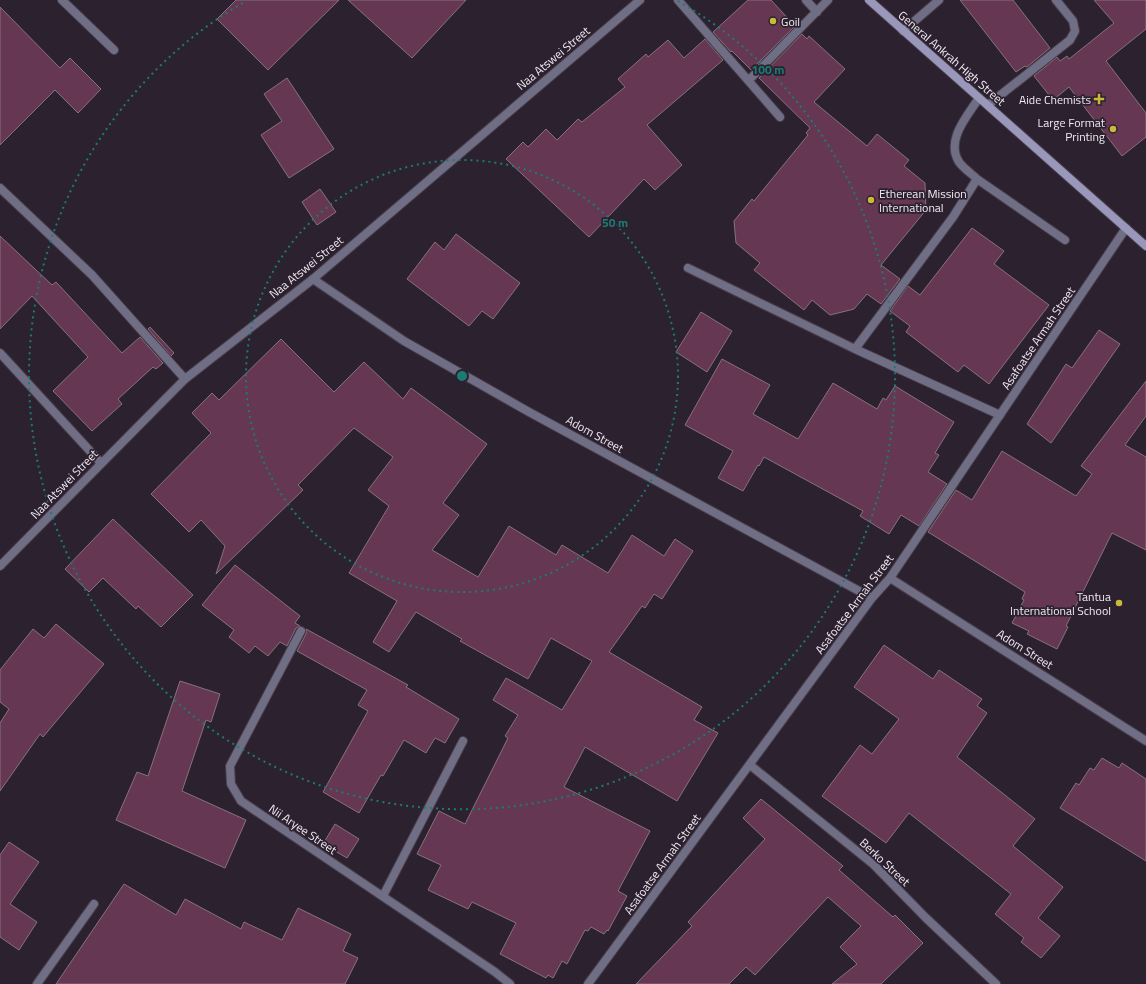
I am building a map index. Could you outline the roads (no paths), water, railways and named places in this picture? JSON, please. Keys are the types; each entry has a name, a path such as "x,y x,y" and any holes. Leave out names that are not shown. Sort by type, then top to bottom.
{"main road":[{"name":"General Ankrah High Street","path":"869,0 1146,246"}],"street":[{"path":"62,0 114,50"},
{"name":"Naa Atswei Street","path":"0,566 185,380 312,279 640,0"},
{"path":"678,0 780,117"},
{"path":"806,0 817,12"},
{"path":"749,80 828,0"},
{"path":"903,31 939,0"},
{"path":"988,105 1070,40 1075,31 1073,21 1056,0"},
{"path":"979,98 955,139 955,152 959,162 977,179 1065,240"},
{"path":"854,349 953,217 977,179"},
{"path":"0,188 92,275 185,380"},
{"name":"Asafoatse Armah Street","path":"588,984 872,598 890,578 1126,228"},
{"path":"688,268 854,349 1000,415"},
{"name":"Adom Street","path":"312,279 404,341 529,412 872,598"},
{"path":"0,353 101,463"},
{"name":"Adom Street","path":"890,578 1146,741"},
{"name":"Nii Aryee Street","path":"300,631 230,766 231,784 241,801 495,972 510,984"},
{"path":"383,896 463,741"},
{"name":"Berko Street","path":"750,764 872,864 926,918 996,984"},
{"path":"37,984 94,904"}],"place":[{"name":"Goil","path":"773,21"},
{"name":"Aide Chemists","path":"1099,99"},
{"name":"Large Format Printing","path":"1113,129"},
{"name":"Etherean Mission International","path":"871,200"},
{"name":"Tantua International School","path":"1119,603"}]}
